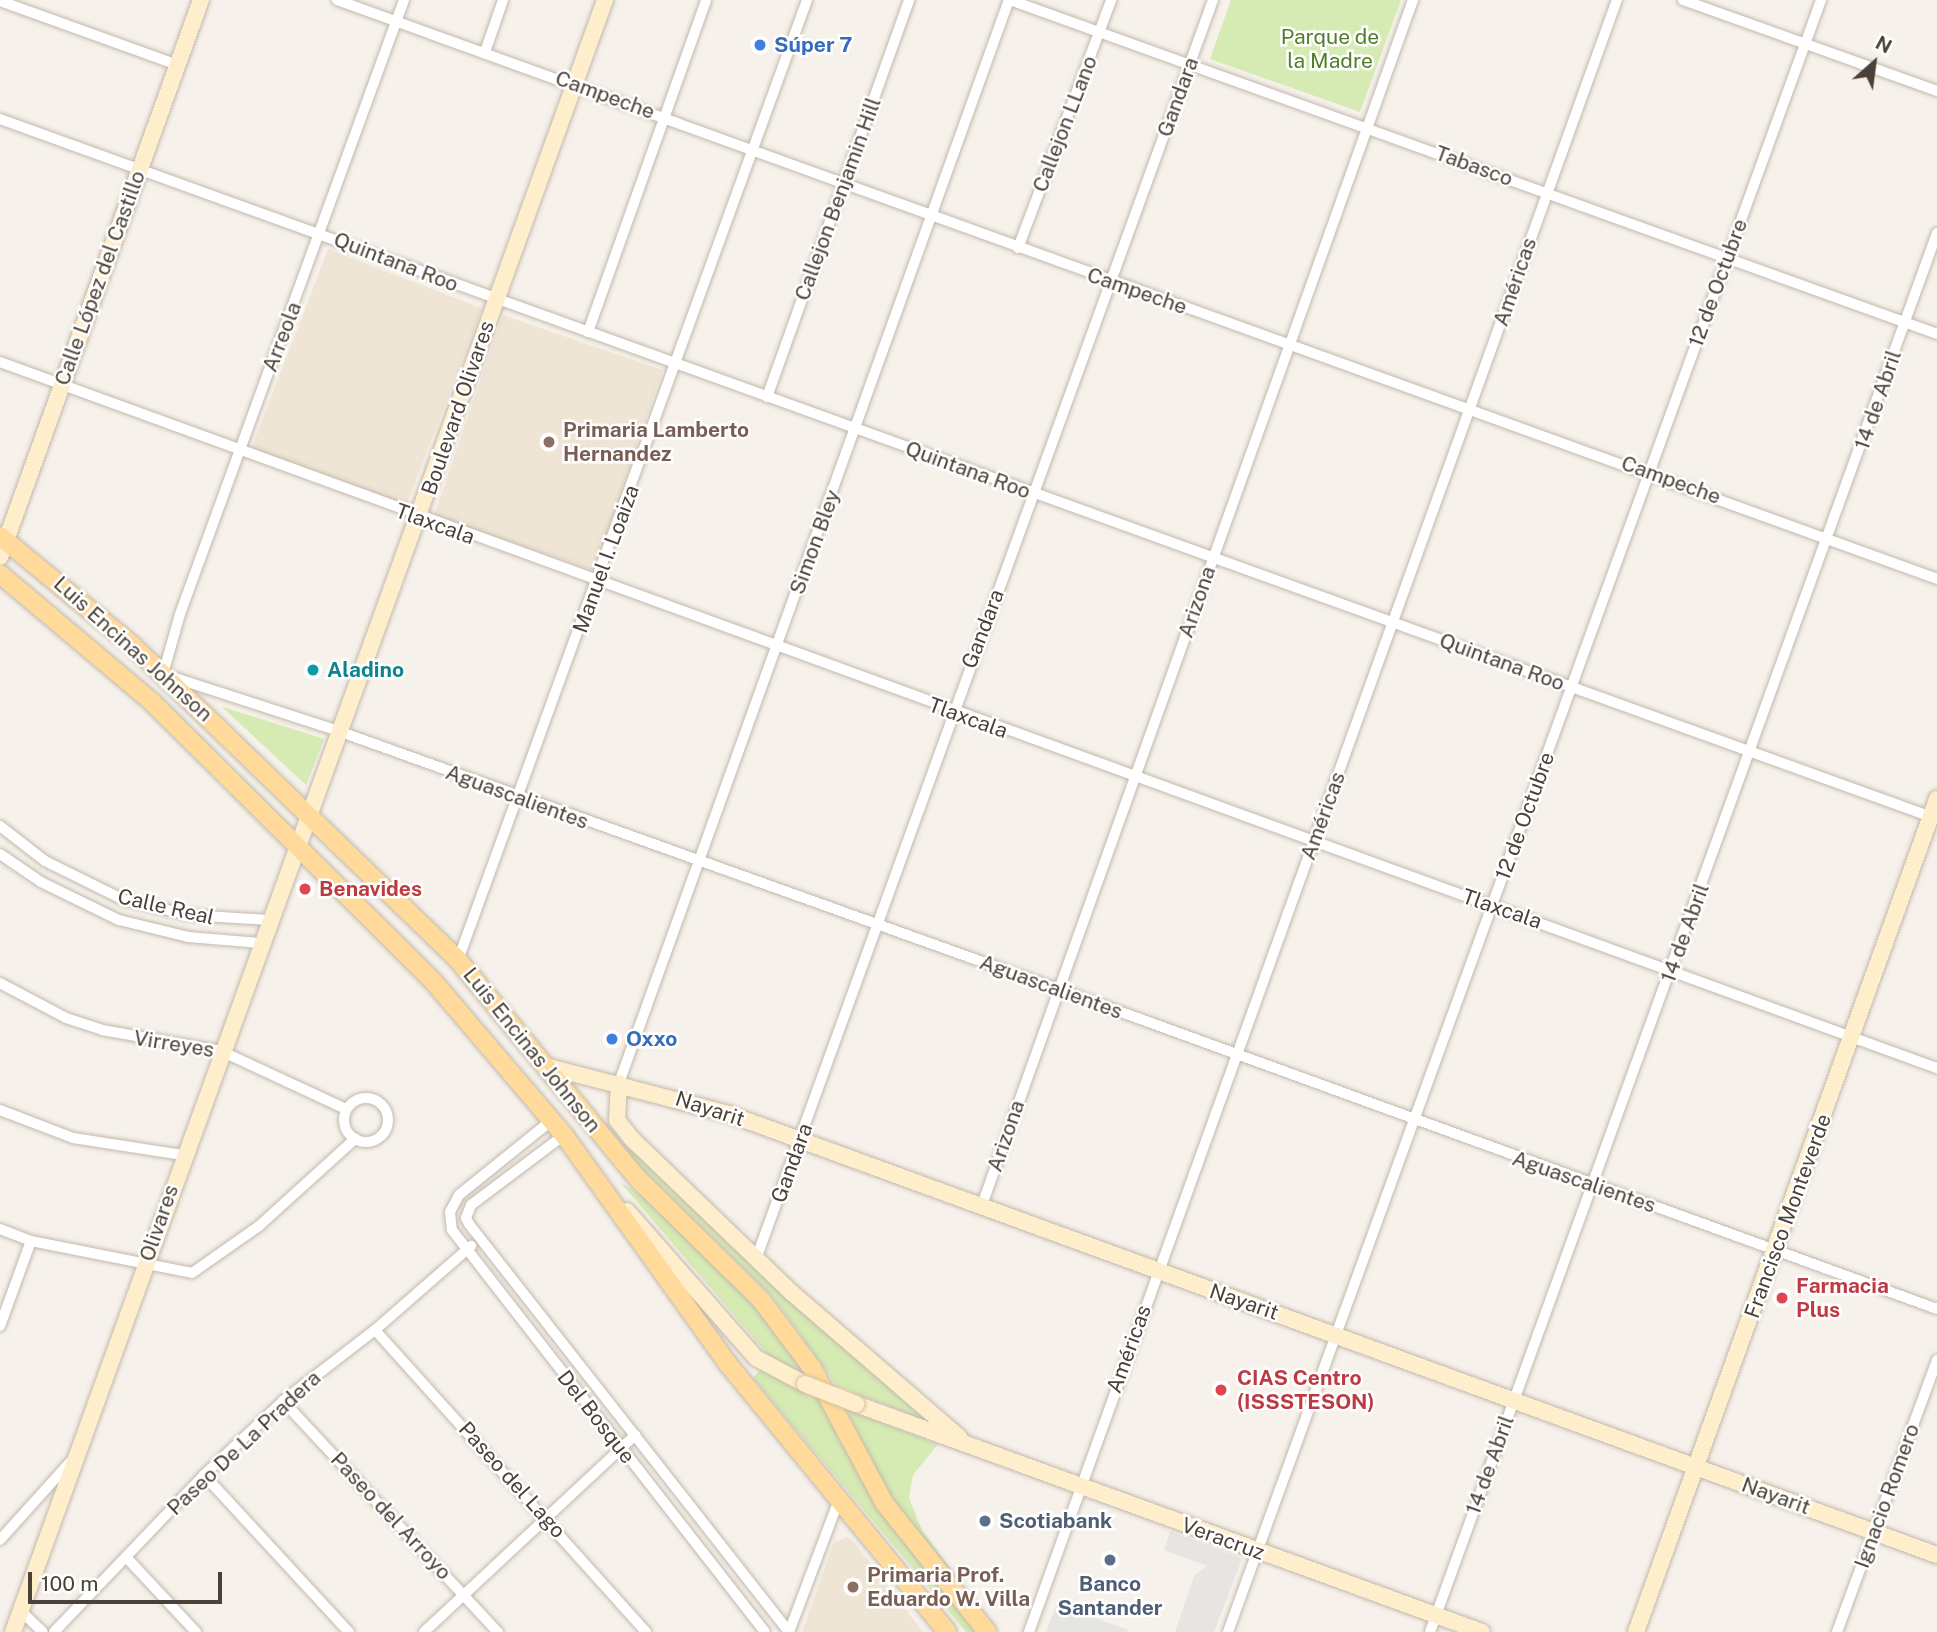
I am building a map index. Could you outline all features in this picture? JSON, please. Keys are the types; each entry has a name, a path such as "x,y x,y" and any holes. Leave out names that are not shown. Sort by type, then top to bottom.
{"main road":[{"name":"Luis Encinas Johnson","path":"2,537 102,617 458,960 636,1177 762,1301 812,1368 886,1504 987,1632"},
{"name":"Luis Encinas Johnson","path":"0,574 82,640 152,702 432,979 564,1135 728,1364 838,1502 947,1632"},
{"path":"82,640 102,617"}],"street":[{"name":"Calle López del Castillo","path":"0,557 2,537 62,384 201,0"},
{"name":"Campeche","path":"337,0 666,117 1110,282 1290,343 1650,472 1937,579"},
{"name":"Arreola","path":"163,674 239,452 321,234 404,0"},
{"path":"485,51 503,0"},
{"name":"Boulevard Olivares","path":"310,816 605,0"},
{"path":"588,332 706,0"},
{"name":"Manuel I. Loaiza","path":"458,960 520,799 807,0"},
{"name":"Callejon Benjamin Hill","path":"767,397 909,0"},
{"name":"Tabasco","path":"1010,0 1189,66 1365,125 1937,334"},
{"name":"Simon Bley","path":"619,1083 1010,0"},
{"name":"Callejon LLano","path":"1018,248 1111,0"},
{"name":"Gandara","path":"756,1259 879,926 952,712 1213,0"},
{"name":"Arizona","path":"982,1205 1290,343 1365,125 1413,0"},
{"name":"Américas","path":"1029,1632 1617,0"},
{"path":"1683,0 1937,91"},
{"name":"12 de Octubre","path":"1228,1632 1821,0"},
{"path":"0,1 178,65"},
{"name":"Quintana Roo","path":"0,119 1211,560 1391,622 1749,754 1934,818"},
{"name":"14 de Abril","path":"1432,1624 1673,969 1937,233"},
{"name":"Tlaxcala","path":"0,362 419,518 1135,778 1673,969 1937,1068"},
{"name":"Aguascalientes","path":"163,674 341,732 520,799 1058,989 1414,1122 1937,1309"},
{"name":"Francisco Monteverde","path":"1636,1632 1934,818 1937,799"},
{"name":"Olivares","path":"13,1632 72,1460 295,846 310,816"},
{"name":"Calle Real","path":"1,831 45,861 124,900 189,915 269,920"},
{"name":"Calle Real","path":"0,854 41,882 119,920 197,938 260,943"},
{"name":"Virreyes","path":"0,983 66,1018 102,1030 221,1051 346,1109"},
{"name":"Nayarit","path":"545,1066 679,1098 801,1140 1937,1555"},
{"path":"619,1083 617,1120 756,1259 966,1443"},
{"path":"372,1098 387,1114 382,1135 369,1142 355,1139 346,1129 346,1109 357,1099 372,1098"},
{"path":"0,1110 73,1138 183,1155"},
{"name":"Del Bosque","path":"552,1120 459,1195 450,1222 466,1251 765,1632"},
{"name":"Del Bosque","path":"564,1135 471,1205 466,1218 479,1240 789,1632"},
{"path":"0,1229 31,1241 146,1262 181,1274 201,1271 315,1179 355,1139"},
{"name":"Veracruz","path":"581,1159 756,1358 805,1384 1256,1551 1432,1624 1482,1632"},
{"name":"Paseo De La Pradera","path":"54,1632 204,1475 283,1401 375,1330 479,1240"},
{"path":"0,1326 31,1241"},
{"name":"Paseo del Lago","path":"375,1330 547,1517 646,1632"},
{"name":"Ignacio Romero","path":"1837,1632 1937,1360"},
{"name":"Paseo del Arroyo","path":"283,1401 498,1632"},
{"path":"424,1632 635,1435"},
{"path":"0,1539 72,1460"},
{"path":"204,1475 349,1632"},
{"path":"789,1632 838,1502"},
{"path":"126,1557 196,1632"},
{"path":"21,1611 43,1632"}],"shaded area":[{"path":"328,249 482,308 405,509 251,450"},
{"name":"Primaria Lamberto Hernandez","path":"503,315 663,370 594,570 434,515"},
{"path":"1170,1531 1242,1559 1214,1632 1175,1632 1194,1576 1207,1566 1164,1550"},
{"name":"Primaria Prof. Eduardo W. Villa","path":"848,1537 923,1632 802,1632 834,1542"},
{"path":"1057,1603 1128,1630 1046,1632"}],"green space":[{"name":"Parque de la Madre","path":"1231,0 1401,0 1360,112 1210,59"},
{"path":"222,707 324,739 306,785"},
{"path":"621,1148 632,1150 925,1420 837,1386 773,1297"},
{"path":"621,1183 648,1199 716,1261 812,1376 774,1362"},
{"path":"761,1368 823,1400 885,1512 976,1632 966,1632 753,1378"},
{"path":"847,1410 938,1444 913,1475 909,1498 922,1530 952,1571 947,1576 882,1486"}],"place":[{"name":"Súper 7","path":"760,45"},
{"name":"Primaria Lamberto Hernandez","path":"549,442"},
{"name":"Aladino","path":"313,670"},
{"name":"Benavides","path":"305,889"},
{"name":"Oxxo","path":"612,1039"},
{"name":"Farmacia Plus","path":"1782,1298"},
{"name":"CIAS Centro (ISSSTESON)","path":"1221,1390"},
{"name":"Scotiabank","path":"985,1521"},
{"name":"Banco Santander","path":"1110,1560"},
{"name":"Primaria Prof. Eduardo W. Villa","path":"853,1587"}]}
